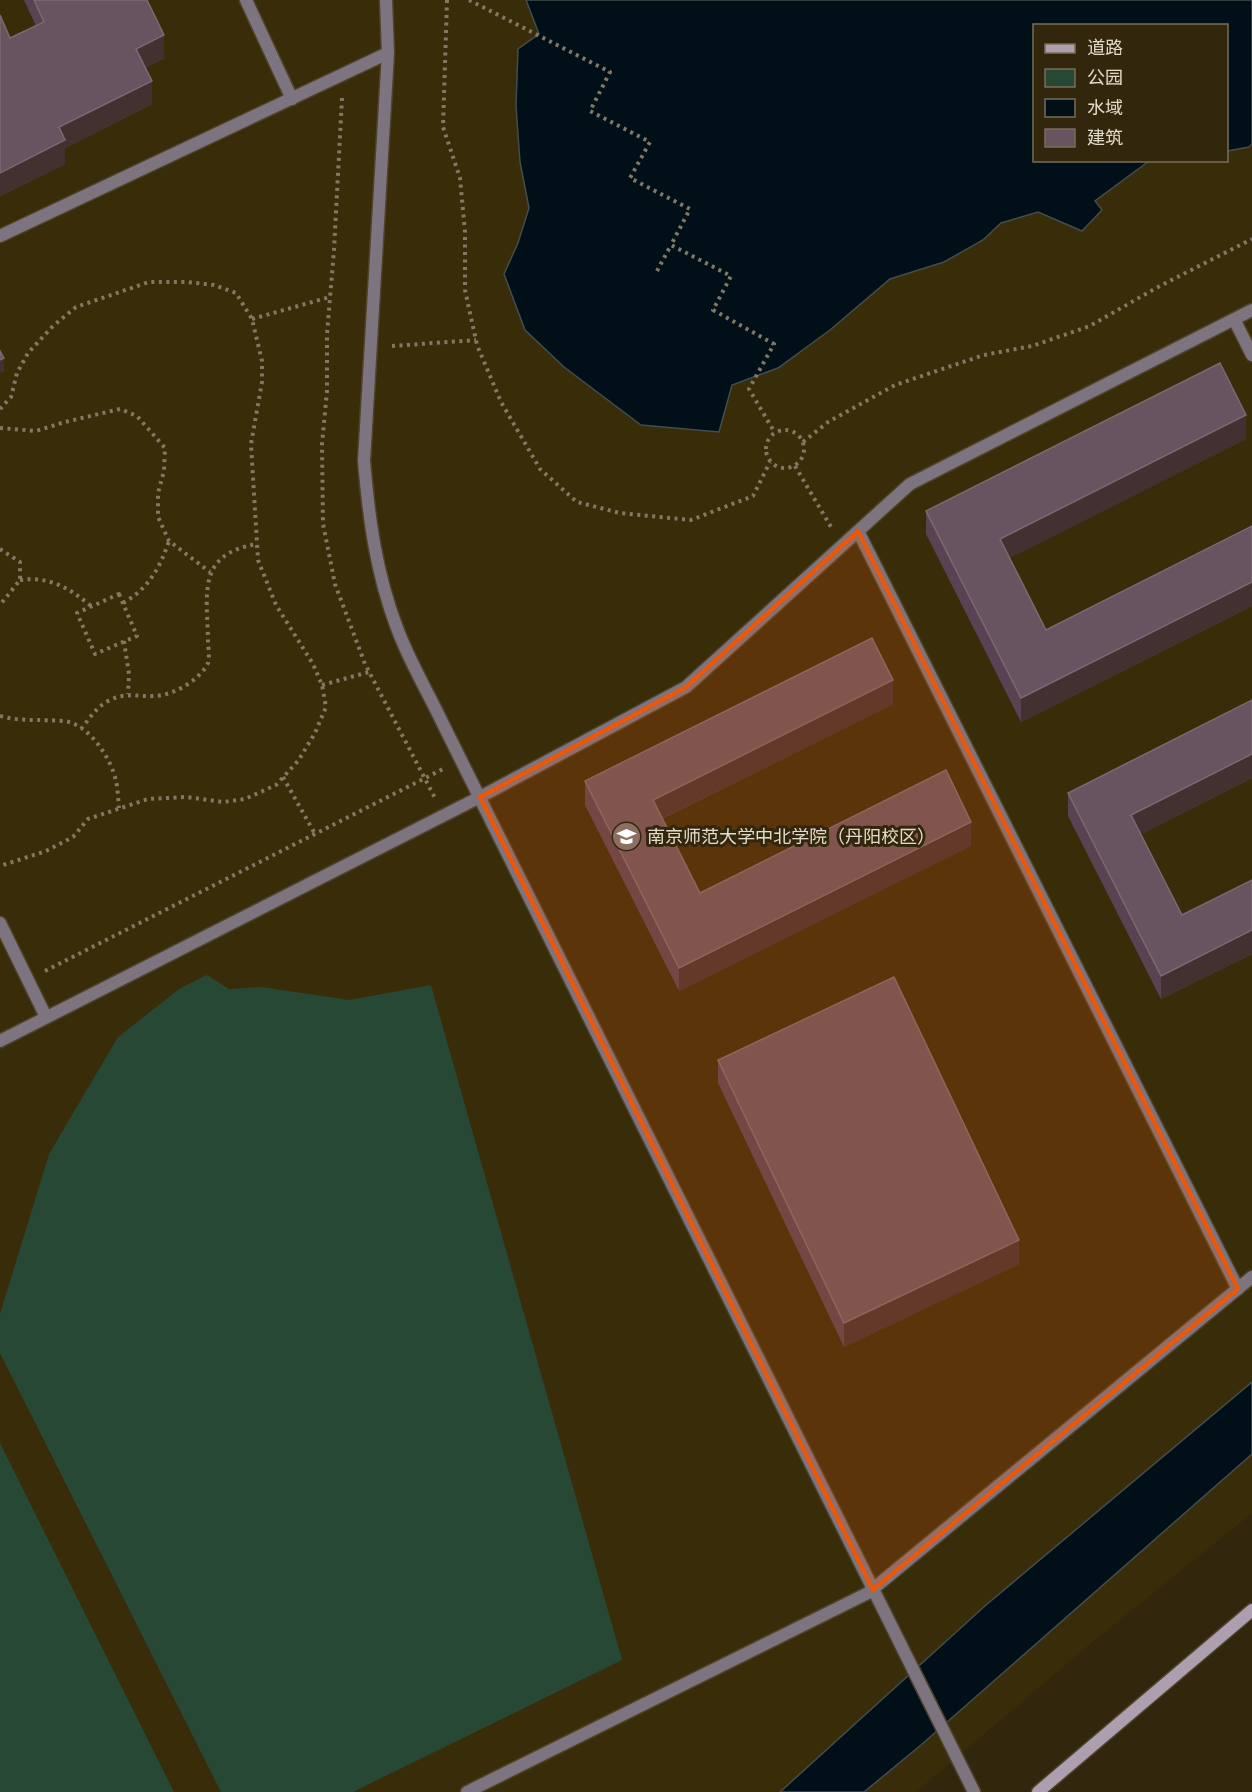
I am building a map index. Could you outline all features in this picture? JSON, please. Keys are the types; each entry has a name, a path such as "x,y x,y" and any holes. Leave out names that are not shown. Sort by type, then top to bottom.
{"street":[{"path":"246,0 292,99"},
{"path":"386,0 388,53 364,461 368,513 375,558 398,630 974,1792"},
{"path":"0,236 388,53"},
{"path":"0,1041 480,797 686,687 910,484 1252,310"},
{"path":"1234,319 1252,355"},
{"path":"858,531 1238,1289"},
{"path":"0,923 46,1017"},
{"path":"467,1792 873,1590 1252,1277"},
{"path":"1038,1792 1252,1610"}],"path":[{"path":"447,0 443,127 460,178 465,232 465,290 477,340 501,402 540,469 577,502 620,513 691,519 753,496 770,462"},
{"path":"469,0 610,72 590,111 650,142 630,178 690,209 657,271"},
{"path":"803,442 828,422 896,385 984,355 1032,346 1090,326 1156,288 1252,239"},
{"path":"671,245 731,276 713,310 774,344 749,389 775,433"},
{"path":"0,410 11,397 18,373 28,353 52,327 76,307 108,294 149,282 214,285 236,293 252,319 262,361 262,382 251,444 258,560 276,605 294,631 322,685 326,706 315,733 298,761 276,785 234,801 223,802 186,796 148,798 88,819 73,837 46,851 0,866"},
{"path":"252,319 330,297"},
{"path":"371,347 477,340"},
{"path":"0,428 36,431 120,409 137,416 165,448 164,471 158,493 158,517 169,541 210,572"},
{"path":"783,430 795,432 803,442 803,456 795,466 782,468 770,462 766,456 766,444 775,433 783,430"},
{"path":"795,466 842,546"},
{"path":"123,603 135,596 152,579 162,562 169,541"},
{"path":"81,729 98,708 110,700 128,694 157,697 196,679 208,662 207,592 210,572 236,548 257,544"},
{"path":"0,549 20,562 20,580 0,605"},
{"path":"20,580 33,578 52,581 71,589 91,606"},
{"path":"119,594 123,603 137,636 95,654 76,612 119,594"},
{"path":"124,641 129,674 128,694"},
{"path":"322,685 369,672"},
{"path":"0,716 17,720 67,721 92,735 108,761 116,780 120,808"},
{"path":"28,980 462,759"},
{"path":"284,777 315,834"}],"highlighted area":[{"path":"858,531 1238,1289 873,1590 480,797 686,687"}],"shaded area":[{"name":"南京师范大学中北学院（丹阳校区）","path":"0,0 1252,0 1252,1513 1089,1645 916,1792 0,1792"}],"green space":[{"path":"207,975 229,989 262,987 349,1000 431,985 622,1660 353,1792 221,1792 0,1353 0,1314 49,1154 118,1037 179,989"},
{"path":"0,1443 174,1792 0,1792"}],"water":[{"path":"526,0 1252,0 1252,144 1249,147 1228,151 1228,24 1033,24 1033,162 1148,162 1095,201 1102,210 1082,231 1038,212 1001,223 983,240 944,262 890,279 830,330 778,368 732,385 719,432 641,425 564,367 525,330 504,274 518,243 529,208 520,162 516,106 518,49 539,34"},
{"path":"1252,1382 1252,1454 921,1745 864,1792 780,1792 986,1605"}],"building":[{"path":"34,0 147,0 164,35 136,49 152,81 59,127 65,140 0,173 0,15 10,38 44,22"},
{"path":"1220,363 1246,415 1000,539 1046,630 1252,526 1252,582 1021,698 926,511"},
{"path":"872,638 893,680 653,800 700,893 946,770 971,822 679,968 585,781"},
{"path":"1252,700 1252,754 1131,815 1182,915 1252,880 1252,930 1161,976 1068,793"},
{"path":"894,977 1019,1240 844,1323 718,1060"}],"place":[{"name":"南京师范大学中北学院（丹阳校区）","path":"626,837"}]}
